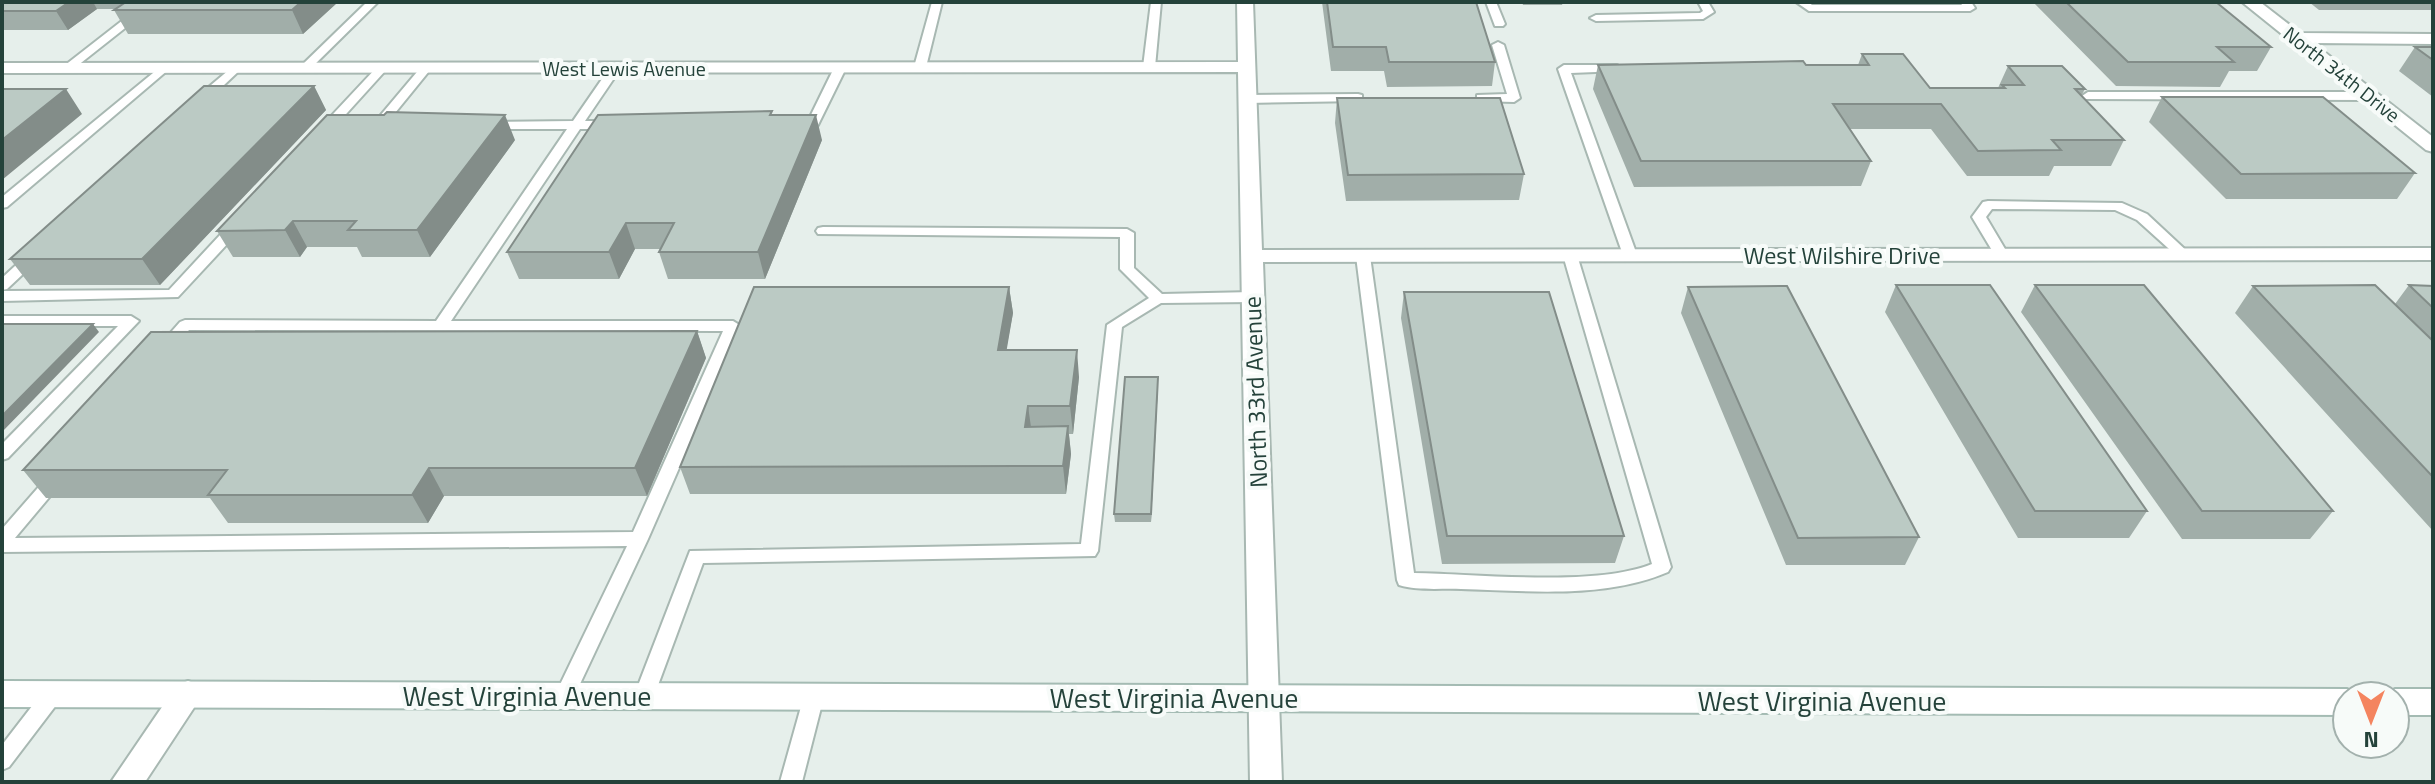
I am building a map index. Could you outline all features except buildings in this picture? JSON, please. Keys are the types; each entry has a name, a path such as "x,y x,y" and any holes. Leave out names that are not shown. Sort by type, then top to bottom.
{"street":[{"name":"North 33rd Avenue","path":"1245,2 1266,782"},
{"name":"North 34th Drive","path":"2250,2 2433,146"},
{"path":"2296,38 2433,39"},
{"name":"West Lewis Avenue","path":"2,68 1246,67"},
{"name":"West Wilshire Drive","path":"1251,256 2433,254"},
{"name":"West Virginia Avenue","path":"2,694 2331,702"},
{"path":"127,782 188,694"},
{"path":"2411,702 2433,702"}],"lane":[{"path":"68,68 153,2"},
{"path":"305,68 373,2"},
{"path":"920,67 937,2"},
{"path":"1149,67 1156,2"},
{"path":"1491,2 1499,24"},
{"path":"1596,18 1703,16 1709,12 1703,2"},
{"path":"1801,2 1809,8 1970,8 1965,2"},
{"path":"1467,98 1514,98 1498,45"},
{"path":"2,204 164,68"},
{"path":"192,109 236,68"},
{"path":"309,147 382,68"},
{"path":"392,126 376,126 426,68"},
{"path":"441,324 615,68"},
{"path":"781,125 812,125 840,68"},
{"path":"1627,69 1564,69 1630,255"},
{"path":"2088,96 2369,96"},
{"path":"1247,99 1374,98"},
{"path":"469,125 623,125"},
{"path":"2001,254 1979,217 1988,205 2117,206 2142,217 2183,254"},
{"path":"2,296 173,294 246,215"},
{"path":"823,231 1127,233 1127,269 1158,299"},
{"path":"2,286 47,244"},
{"path":"1363,256 1406,580 1603,581 1649,576 1662,567 1570,255"},
{"path":"644,696 696,556 1089,551 1115,325 1158,299 1253,297"},
{"path":"2,321 131,321 2,454"},
{"path":"155,361 185,325 733,326 639,539 565,695"},
{"path":"2,543 63,469"},
{"path":"2,543 639,539"},
{"path":"2,761 53,694"},
{"path":"791,782 814,696"}]}
